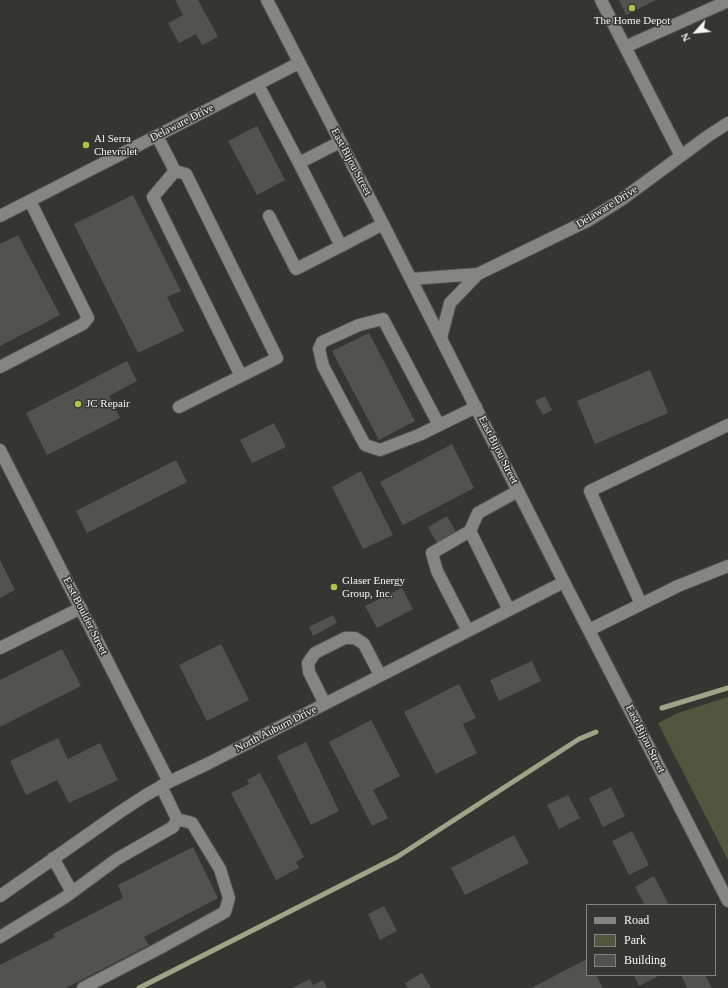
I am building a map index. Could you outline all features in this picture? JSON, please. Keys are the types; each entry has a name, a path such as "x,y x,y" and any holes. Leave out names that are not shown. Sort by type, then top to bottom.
{"street":[{"name":"East Bijou Street","path":"267,0 383,224 564,582 728,901"},
{"path":"601,0 681,156"},
{"path":"625,47 728,1"},
{"name":"Delaware Drive","path":"0,216 299,63"},
{"path":"258,85 341,246"},
{"name":"Delaware Drive","path":"441,338 450,303 478,274 589,220 621,200 728,123"},
{"path":"157,136 175,171 186,174 277,358 179,407"},
{"path":"299,163 340,142"},
{"path":"175,171 153,197 241,376"},
{"path":"0,367 83,324 88,318 30,201"},
{"path":"269,216 296,269 383,224"},
{"name":"Delaware Drive","path":"411,279 478,274"},
{"path":"439,425 382,319 359,325 322,342 319,349 323,366 365,445 380,450 419,435 476,407"},
{"path":"640,604 590,491 728,425"},
{"name":"East Boulder Street","path":"0,450 81,608 165,784 177,819"},
{"path":"468,631 437,571 432,554 470,531 478,513 518,491"},
{"path":"470,531 509,610"},
{"path":"589,630 678,586 728,566"},
{"name":"North Auburn Drive","path":"0,896 120,812 165,784 564,582"},
{"path":"0,648 81,608"},
{"path":"325,704 309,672 308,663 315,654 345,638 355,638 364,644 380,675"},
{"path":"0,936 72,892 117,859 173,827 177,819 192,823 220,869 229,898 225,912 83,988"},
{"path":"53,858 72,892"}],"green space":[{"path":"728,697 728,860 658,723 678,713"}],"building":[{"path":"175,0 198,0 218,37 202,45 196,34 179,43 168,23 183,15"},
{"name":"The Home Depot","path":"619,0 656,0 626,15"},
{"path":"257,126 285,180 257,195 228,141"},
{"path":"133,195 181,291 167,297 184,331 138,353 74,224"},
{"path":"18,235 60,315 0,346 0,244"},
{"path":"369,333 415,421 379,440 332,351"},
{"name":"JC Repair","path":"127,361 137,381 109,396 120,418 47,455 26,413"},
{"path":"650,370 668,413 595,444 577,401"},
{"path":"545,396 552,410 543,415 535,401"},
{"path":"274,423 286,447 252,463 240,440"},
{"path":"452,444 474,488 403,525 380,482"},
{"path":"176,460 187,482 87,533 76,511"},
{"path":"361,471 393,535 363,549 332,487"},
{"path":"447,516 457,534 438,545 428,527"},
{"path":"0,560 15,590 0,598"},
{"path":"402,588 413,609 377,628 365,606"},
{"path":"333,615 337,623 313,636 309,627"},
{"path":"221,644 249,700 207,721 179,665"},
{"path":"62,649 81,686 0,727 0,680"},
{"path":"532,661 541,681 499,701 490,680"},
{"path":"459,684 476,718 463,724 477,753 436,774 404,712"},
{"path":"371,720 400,776 373,790 388,818 372,826 329,742"},
{"path":"58,738 68,759 100,743 118,780 69,803 57,780 26,795 10,761"},
{"path":"306,742 339,811 311,825 277,756"},
{"path":"260,773 304,857 296,862 299,868 276,880 231,793 249,784 247,780"},
{"path":"611,787 625,816 603,827 589,798"},
{"path":"568,795 580,818 559,829 547,805"},
{"path":"632,831 649,865 629,875 612,841"},
{"path":"514,835 529,863 465,895 451,868"},
{"path":"193,847 218,898 144,937 149,945 66,988 0,988 0,965 55,937 53,934 123,898 118,885"},
{"path":"654,876 668,904 644,904 635,887"},
{"path":"384,906 397,931 380,940 368,914"},
{"path":"586,960 586,976 597,976 603,988 531,988"},
{"path":"422,973 431,988 408,988 405,983"},
{"path":"634,976 658,976 639,986"},
{"path":"681,976 706,976 712,988 687,988"},
{"path":"310,979 313,985 323,980 327,988 292,988"}],"waterway":[{"path":"662,708 728,688"},
{"path":"139,988 397,857 579,739 596,732"}],"place":[{"name":"The Home Depot","path":"632,8"},
{"name":"Al Serra Chevrolet","path":"86,145"},
{"name":"JC Repair","path":"78,404"},
{"name":"Glaser Energy Group, Inc.","path":"334,587"}]}
